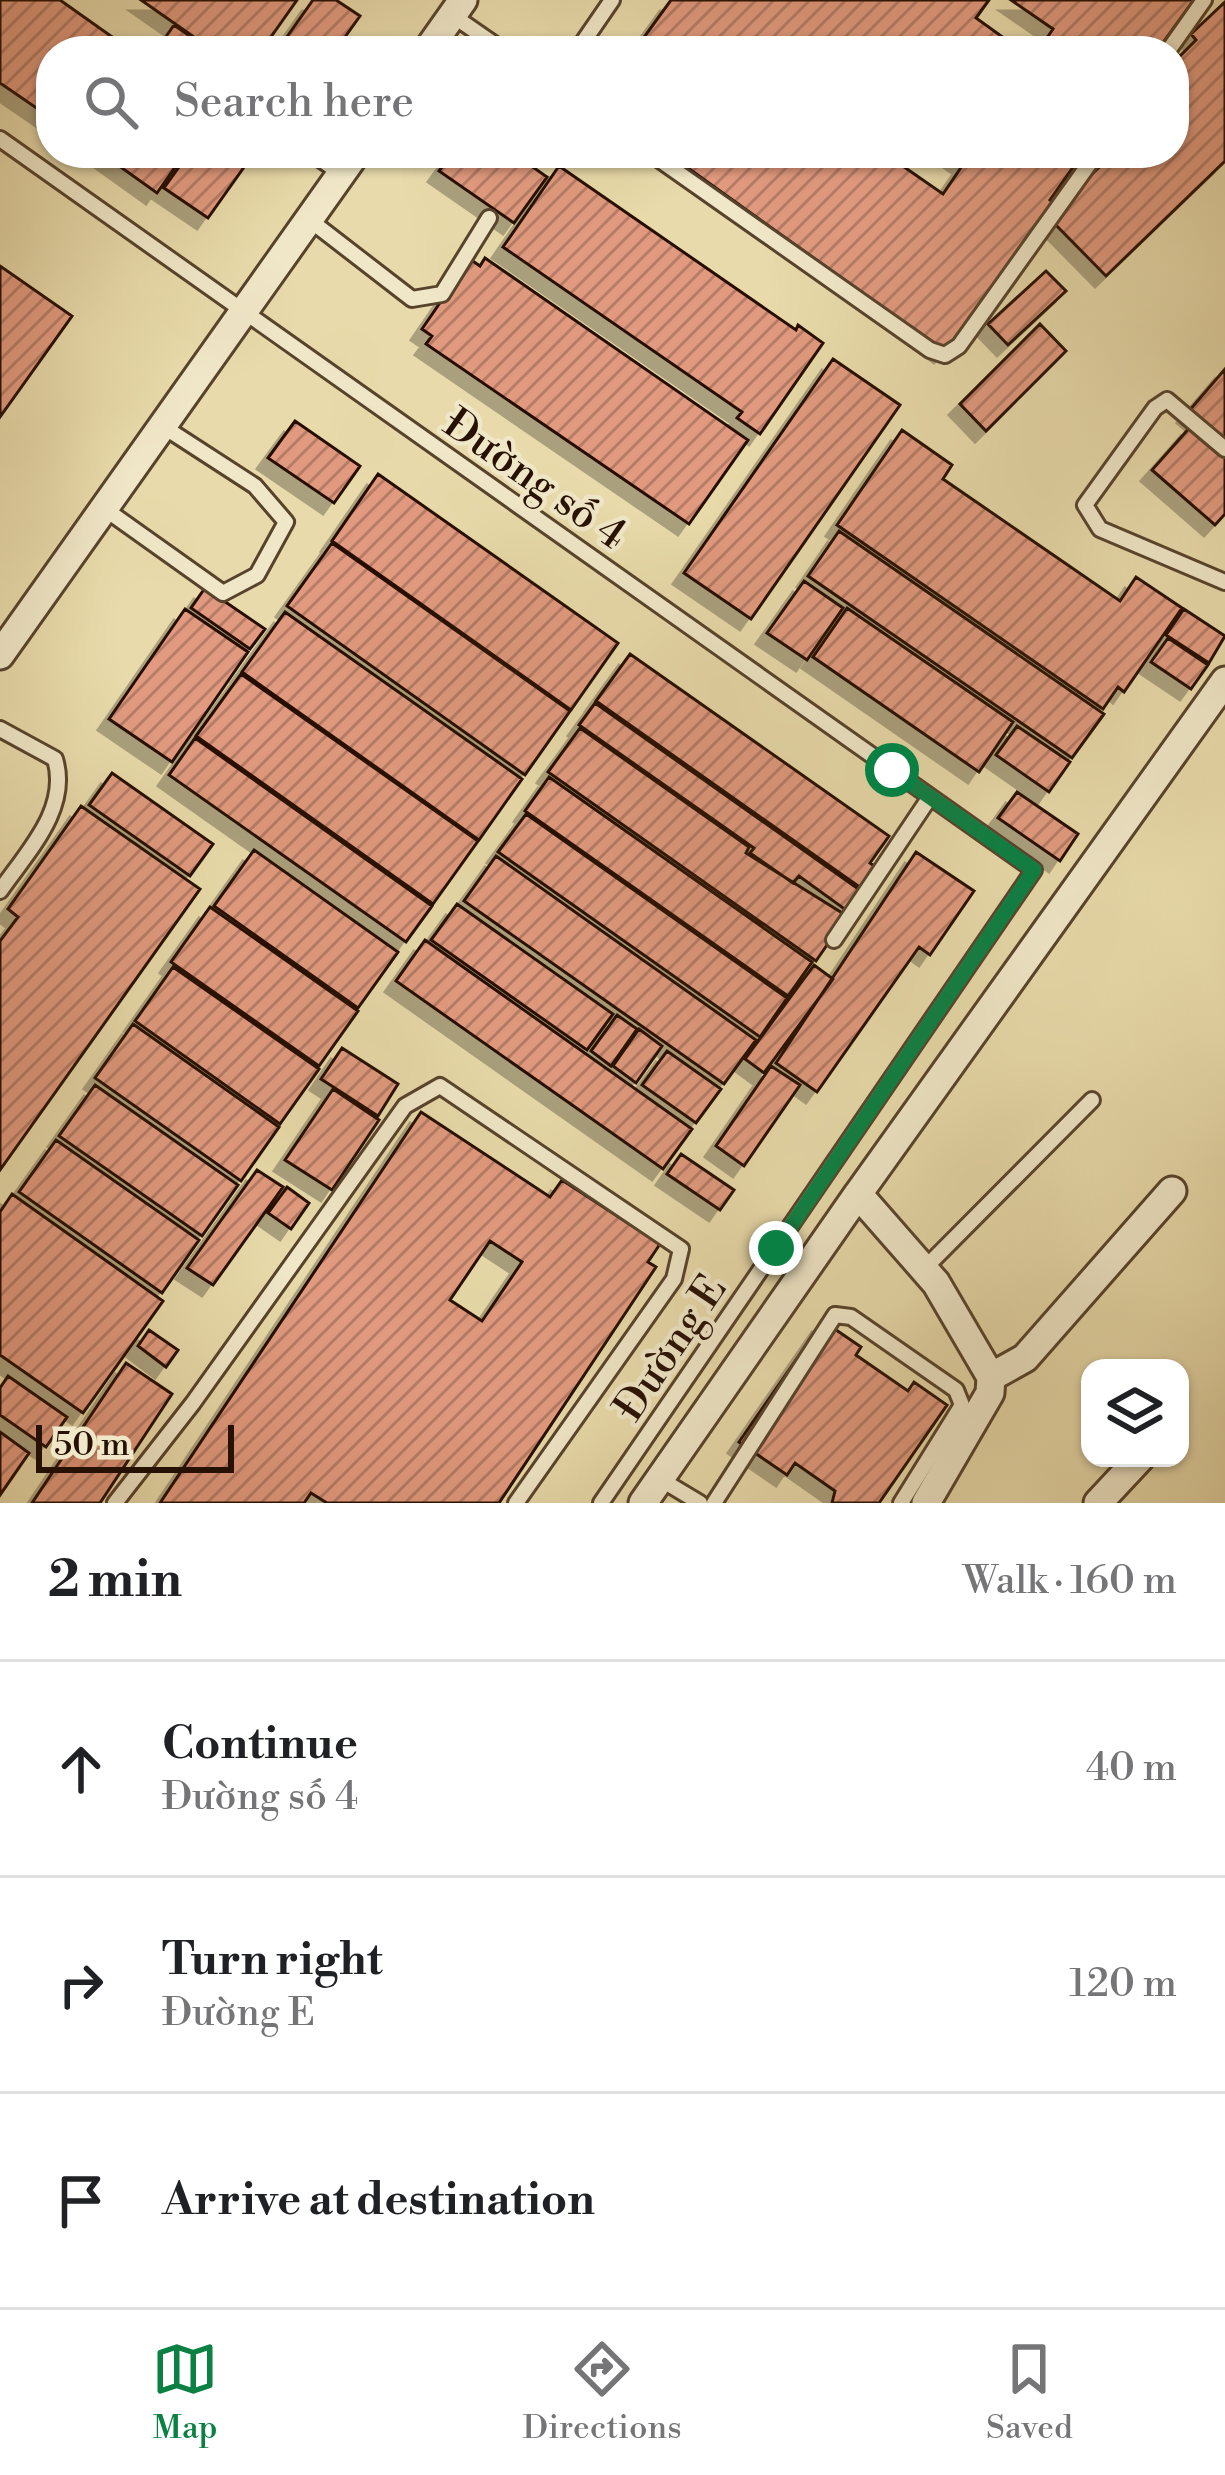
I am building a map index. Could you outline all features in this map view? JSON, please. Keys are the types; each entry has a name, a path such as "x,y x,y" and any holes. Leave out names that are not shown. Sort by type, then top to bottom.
{"street":[{"path":"438,36 458,8"},
{"path":"0,655 346,168"},
{"path":"643,1503 1225,681"},
{"path":"991,1377 1025,1358 1172,1191"},
{"path":"858,1194 925,1268 991,1377 990,1393 926,1503"},
{"path":"1098,1503 1132,1467"}],"lane":[{"path":"587,36 612,0"},
{"path":"1179,36 1204,0"},
{"path":"458,8 488,36"},
{"name":"Đường số 4","path":"0,139 36,164"},
{"name":"Đường số 4","path":"41,168 1034,870"},
{"path":"671,168 930,350 945,355 959,346 1086,168"},
{"path":"311,221 412,298 442,294 489,218"},
{"path":"1225,449 1167,400 1155,408 1084,505 1100,529 1225,582"},
{"path":"105,509 223,593 257,575 286,522 255,486 164,427"},
{"path":"0,729 55,759 61,781 47,824 0,891"},
{"path":"834,940 930,796"},
{"name":"Đường E","path":"601,1503 1034,870"},
{"path":"115,1503 193,1403 405,1106 440,1086 680,1250 674,1279 516,1503"},
{"path":"925,1268 1092,1100"},
{"path":"714,1503 835,1316 851,1317 956,1390 962,1405 901,1503"},
{"path":"659,1478 700,1503"}],"building":[{"path":"0,0 60,0 111,36 36,36 36,108 0,83"},
{"path":"141,0 297,0 272,36 193,36"},
{"path":"313,0 336,0 360,16 346,36 288,36"},
{"path":"671,0 989,0 976,18 1001,36 645,36"},
{"path":"1011,0 1194,0 1168,36 1048,36 1053,29"},
{"path":"1225,2 1225,161 1106,276 1052,221 1069,205 1064,201 1098,168 1189,168 1189,47 1196,40 1191,34"},
{"path":"174,25 190,36 166,36"},
{"path":"122,168 174,168 157,193"},
{"path":"178,168 243,168 208,218 164,188"},
{"path":"534,168 547,177 514,223 439,171"},
{"path":"562,168 796,330 798,325 823,343 760,434 737,418 742,412 503,247"},
{"path":"688,168 906,168 943,194 961,168 1072,168 1050,200 1059,207 1026,253 1019,249 945,352"},
{"path":"485,258 748,440 689,524 426,344 432,336 422,329 470,259 480,266"},
{"path":"0,266 72,316 0,417"},
{"path":"1046,271 1066,291 1008,345 988,324"},
{"path":"1040,324 1066,351 986,431 960,404"},
{"path":"833,359 900,405 751,619 684,573"},
{"path":"1225,369 1225,443 1188,412"},
{"path":"295,421 360,466 334,503 268,458"},
{"path":"1192,425 1225,455 1225,514 1215,525 1152,470"},
{"path":"902,430 952,465 943,479 1120,601 1136,577 1182,608 1124,692 1118,687 1103,709 837,525"},
{"path":"378,474 618,643 571,710 332,541"},
{"path":"839,531 1104,714 1072,758 808,576"},
{"path":"332,543 570,711 525,775 287,606"},
{"path":"804,581 843,608 807,660 767,633"},
{"path":"205,588 265,629 250,649 191,608"},
{"path":"847,608 1013,722 979,772 813,657"},
{"path":"185,609 248,652 172,762 109,719"},
{"path":"1184,609 1225,636 1209,663 1166,635"},
{"path":"285,612 522,779 479,840 242,672"},
{"path":"1168,638 1208,665 1191,689 1151,662"},
{"path":"630,654 889,836 870,863 876,867 861,888 596,701"},
{"path":"241,674 478,841 433,904 196,736"},
{"path":"595,703 864,893 850,913 799,876 793,883 750,853 754,848 579,725"},
{"path":"1017,726 1070,762 1049,792 996,755"},
{"path":"580,728 749,847 746,853 847,916 816,961 548,772"},
{"path":"195,738 432,906 406,942 169,775"},
{"path":"112,773 213,844 190,876 89,805"},
{"path":"549,777 812,962 788,996 525,811"},
{"path":"1017,792 1078,834 1060,861 998,818"},
{"path":"81,806 200,889 0,1170 0,941 18,917 8,909"},
{"path":"526,814 787,998 760,1037 498,852"},
{"path":"254,850 398,952 358,1008 214,906"},
{"path":"916,852 974,891 930,955 919,947 817,1092 776,1063"},
{"path":"496,856 756,1040 724,1084 464,901"},
{"path":"457,904 613,1014 587,1050 431,940"},
{"path":"210,907 358,1011 319,1066 171,962"},
{"path":"425,940 692,1129 663,1169 396,981"},
{"path":"814,965 833,979 764,1073 745,1059"},
{"path":"173,967 319,1069 280,1124 135,1021"},
{"path":"617,1015 637,1029 611,1066 591,1051"},
{"path":"133,1024 279,1127 241,1181 95,1078"},
{"path":"639,1029 662,1046 636,1083 613,1066"},
{"path":"342,1048 398,1084 378,1116 321,1079"},
{"path":"667,1051 721,1089 696,1123 642,1085"},
{"path":"771,1066 800,1085 744,1166 716,1146"},
{"path":"95,1085 238,1185 202,1236 59,1136"},
{"path":"333,1089 379,1120 332,1190 285,1160"},
{"path":"421,1112 550,1197 562,1180 660,1244 648,1262 656,1267 499,1503 327,1503 311,1493 304,1503 160,1503","holes":["490,1241 522,1262 482,1321 450,1300"]},
{"path":"56,1140 199,1240 162,1293 19,1192"},
{"path":"681,1154 734,1190 720,1210 667,1174"},
{"path":"257,1170 283,1187 213,1285 187,1268"},
{"path":"287,1187 309,1203 291,1229 268,1213"},
{"path":"12,1194 163,1301 83,1413 0,1355 0,1212"},
{"path":"823,1321 861,1347 856,1355 908,1391 914,1382 947,1405 879,1503 832,1503 835,1491 795,1463 787,1475 739,1442"},
{"path":"149,1330 178,1350 166,1367 138,1346"},
{"path":"126,1363 172,1394 100,1503 32,1503"},
{"path":"8,1376 67,1417 46,1447 0,1415 0,1388"},
{"path":"0,1432 29,1453 0,1495"}],"route":[{"path":"776,1248 1034,870 892,770"}]}
